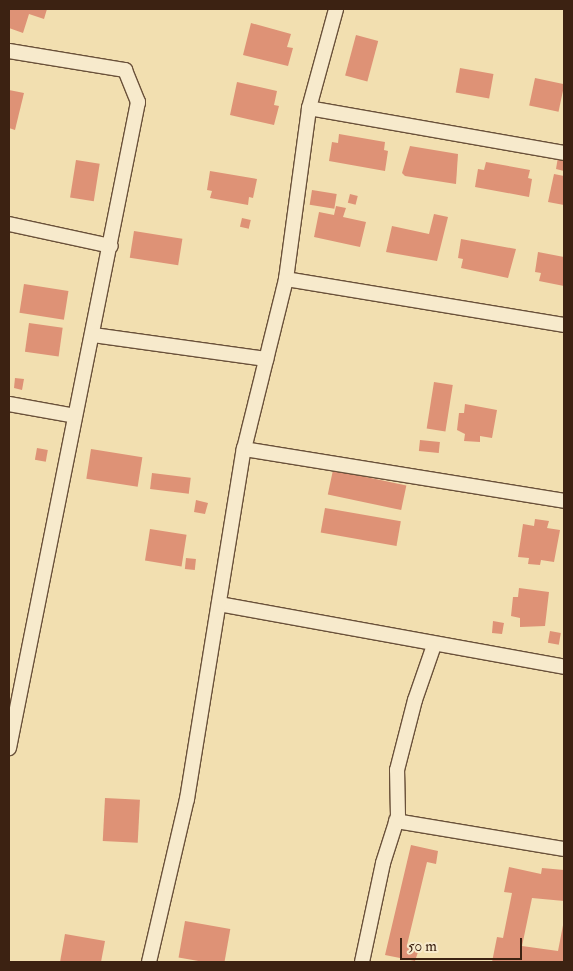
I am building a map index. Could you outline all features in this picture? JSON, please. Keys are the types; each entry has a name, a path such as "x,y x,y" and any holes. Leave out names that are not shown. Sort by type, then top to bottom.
{"street":[{"path":"149,962 187,799 244,449 286,279 310,108 336,9"},
{"path":"9,50 125,70 138,102 111,246 9,748"},
{"path":"310,108 564,153"},
{"path":"9,224 111,246"},
{"path":"286,279 564,325"},
{"path":"93,335 266,359"},
{"path":"9,404 75,416"},
{"path":"244,449 564,501"},
{"path":"219,604 564,667"},
{"path":"362,962 382,863 396,821 397,770 420,682 434,644"},
{"path":"396,821 564,849"}],"building":[{"path":"9,9 47,9 44,19 29,14 23,33 9,28"},
{"path":"251,23 291,34 287,47 293,48 288,66 243,55"},
{"path":"356,35 378,41 367,82 345,76"},
{"path":"460,68 493,74 489,99 456,93"},
{"path":"535,78 564,84 559,112 529,105"},
{"path":"237,82 277,91 274,105 279,106 274,125 230,115"},
{"path":"9,90 24,93 15,130 9,128"},
{"path":"339,134 385,142 384,150 388,151 385,171 329,161 332,142 338,143"},
{"path":"410,146 458,154 456,184 405,176 402,173"},
{"path":"558,157 564,158 564,171 556,169"},
{"path":"76,160 100,164 94,201 70,198"},
{"path":"486,162 530,170 528,178 532,179 529,197 475,187 478,169 484,170"},
{"path":"210,171 257,179 253,198 249,197 248,205 210,198 212,191 207,190"},
{"path":"554,174 564,176 564,205 548,202"},
{"path":"312,190 337,194 334,209 310,205"},
{"path":"350,194 358,196 356,205 348,203"},
{"path":"336,206 346,208 343,217 366,222 360,247 314,237 319,212 334,215"},
{"path":"434,214 448,217 437,261 386,252 392,226 429,234"},
{"path":"242,218 251,220 249,229 240,227"},
{"path":"134,231 182,239 178,265 130,258"},
{"path":"461,239 516,249 508,278 461,268 463,259 458,258"},
{"path":"538,252 564,257 564,286 539,281 541,273 535,272"},
{"path":"24,284 68,291 64,320 19,313"},
{"path":"29,323 63,328 59,356 25,352"},
{"path":"15,378 24,379 22,390 14,388"},
{"path":"434,382 453,385 445,431 427,428"},
{"path":"465,404 497,410 492,438 480,436 480,442 464,441 465,434 457,430 459,413 464,413"},
{"path":"420,440 440,442 439,453 419,451"},
{"path":"37,448 48,450 46,462 35,460"},
{"path":"91,449 142,457 138,487 86,479"},
{"path":"333,470 406,486 401,510 328,494"},
{"path":"152,473 191,478 189,494 150,489"},
{"path":"196,500 208,503 205,514 194,512"},
{"path":"325,508 401,521 396,546 321,533"},
{"path":"535,519 549,521 547,528 560,530 554,562 541,560 540,565 528,564 529,558 518,557 523,524 534,526"},
{"path":"150,529 187,535 182,566 145,561"},
{"path":"186,558 196,559 195,570 185,569"},
{"path":"519,588 549,592 545,626 520,627 520,618 511,616 513,597 518,597"},
{"path":"493,621 504,623 502,634 492,633"},
{"path":"550,631 561,633 559,645 548,643"},
{"path":"105,798 140,800 138,843 103,841"},
{"path":"411,845 438,851 436,864 427,862 407,945 419,949 415,961 385,955"},
{"path":"509,867 541,874 542,868 564,870 564,901 532,898 522,946 558,951 564,920 564,962 492,962 497,937 503,938 512,893 504,892"},
{"path":"185,921 230,929 224,962 204,962 179,957"},
{"path":"65,934 105,941 101,962 60,962"}]}
